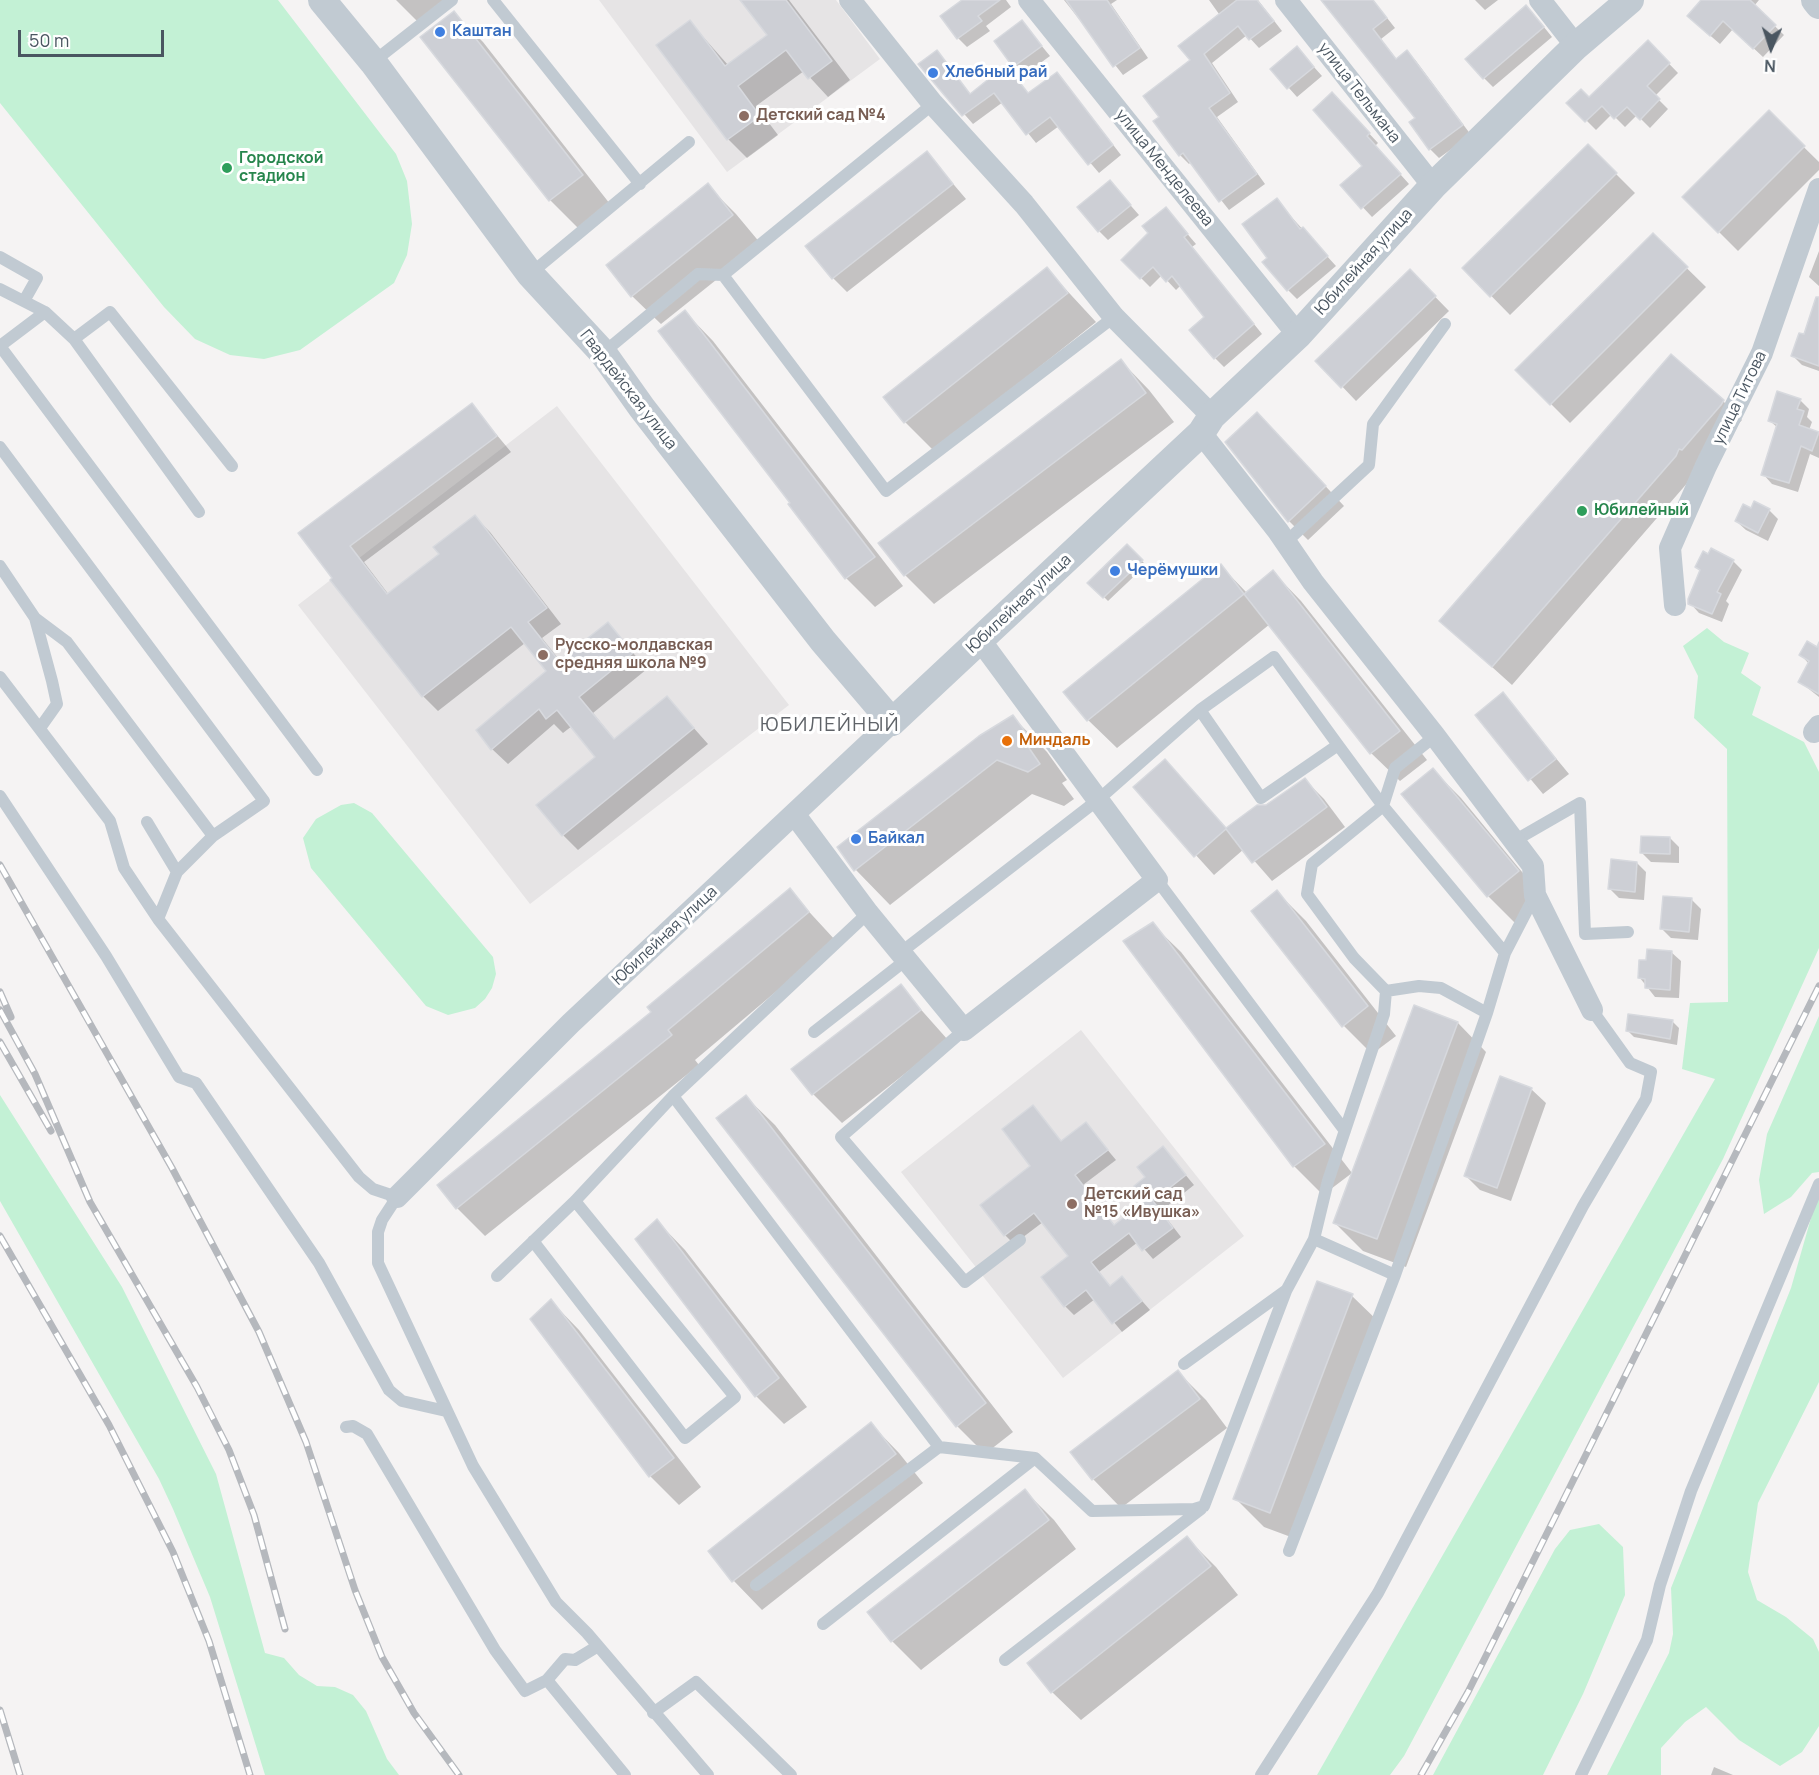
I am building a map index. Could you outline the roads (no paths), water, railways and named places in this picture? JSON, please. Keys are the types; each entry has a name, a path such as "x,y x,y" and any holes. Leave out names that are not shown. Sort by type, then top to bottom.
{"street":[{"name":"Гвардейская улица","path":"322,0 373,62 530,274 603,353 642,408 816,632 892,722"},
{"path":"850,0 933,104 1024,204 1114,317 1206,424 1313,582 1435,735 1533,866 1535,895 1592,1010"},
{"name":"улица Менделеева","path":"1029,0 1298,335"},
{"name":"улица Тельмана","path":"1286,0 1433,186"},
{"path":"1540,0 1576,46"},
{"name":"Юбилейная улица","path":"397,1197 571,1023 980,640 1298,335 1433,186 1576,46 1630,0"},
{"path":"1815,0 1819,4"},
{"name":"улица Титова","path":"1675,605 1670,548 1706,466 1762,353 1819,189"},
{"path":"795,815 868,913 964,1030 1157,880 980,640"}],"lane":[{"path":"373,62 452,0"},
{"path":"493,0 640,184"},
{"path":"603,353 698,274 723,275 933,104"},
{"path":"530,274 689,142"},
{"path":"0,257 37,278 24,301"},
{"path":"723,275 886,490 1114,317"},
{"path":"0,289 45,312 74,339 199,512"},
{"path":"45,312 0,346 317,770"},
{"path":"74,339 110,312 232,466"},
{"path":"1286,542 1369,465 1373,424 1445,324"},
{"path":"0,447 264,801 213,836 177,872 158,919"},
{"path":"0,566 35,618 67,642 213,836"},
{"path":"35,618 57,704 40,728"},
{"path":"814,1032 903,956 1099,799 1200,710 1274,657 1383,806 1505,953"},
{"path":"0,677 110,821 124,868 158,919 359,1177 373,1189 397,1197 378,1232 376,1245 378,1263 473,1466 556,1602 598,1646 708,1775"},
{"path":"1200,710 1261,798 1338,745"},
{"path":"1005,1660 1204,1506 1286,1291 1314,1239 1345,1131 1384,1014 1386,991 1354,958 1307,894 1312,864 1383,806 1395,768 1435,735"},
{"path":"0,796 106,956 179,1077 196,1083 306,1243 390,1390 402,1401 446,1411"},
{"path":"1514,841 1580,803 1586,934 1628,932"},
{"path":"147,822 177,872"},
{"path":"1157,880 1345,1131"},
{"path":"1289,1551 1395,1275 1487,1012 1505,953 1535,895"},
{"path":"497,1276 575,1201 673,1096 868,913"},
{"path":"1386,991 1419,986 1441,988 1487,1012"},
{"path":"1261,1775 1378,1593 1583,1206 1646,1099 1652,1072 1630,1063 1592,1010"},
{"path":"964,1030 841,1137 965,1282 1020,1240"},
{"path":"673,1096 939,1448"},
{"path":"1581,1775 1647,1640 1660,1585 1691,1491 1819,1184"},
{"path":"533,1241 685,1438 735,1396 575,1201"},
{"path":"1314,1239 1395,1275"},
{"path":"1184,1364 1286,1291"},
{"path":"346,1427 353,1426 367,1434 495,1650 525,1691 547,1680 565,1659 575,1660 598,1646"},
{"path":"756,1585 939,1448 1035,1458 1092,1511 1194,1509 1204,1506"},
{"path":"823,1624 1035,1458"},
{"path":"547,1680 625,1775"},
{"path":"653,1713 696,1682 791,1775"}],"railway":[{"path":"0,865 172,1168 259,1332 306,1442 355,1590 382,1657 414,1713 459,1775"},
{"path":"1421,1775 1468,1692 1819,986"},
{"path":"0,992 11,1017"},
{"path":"0,1010 35,1074 90,1202 197,1387 229,1450 254,1515 285,1629"},
{"path":"0,1042 51,1131"},
{"path":"0,1236 109,1425 173,1552 209,1641 250,1775"},
{"path":"0,1710 20,1775"}],"place":[{"name":"Каштан","path":"440,32"},
{"name":"Хлебный рай","path":"933,73"},
{"name":"Детский сад №4","path":"744,116"},
{"name":"Городской стадион","path":"227,168"},
{"name":"Юбилейный","path":"1582,511"},
{"name":"Черёмушки","path":"1115,571"},
{"name":"Русско-молдавская средняя школа №9","path":"543,655"},
{"name":"Миндаль","path":"1007,741"},
{"name":"Байкал","path":"856,839"},
{"name":"Детский сад №15 «Ивушка»","path":"1072,1204"}],"district":[{"name":"ЮБИЛЕЙНЫЙ","path":"830,725"}]}
